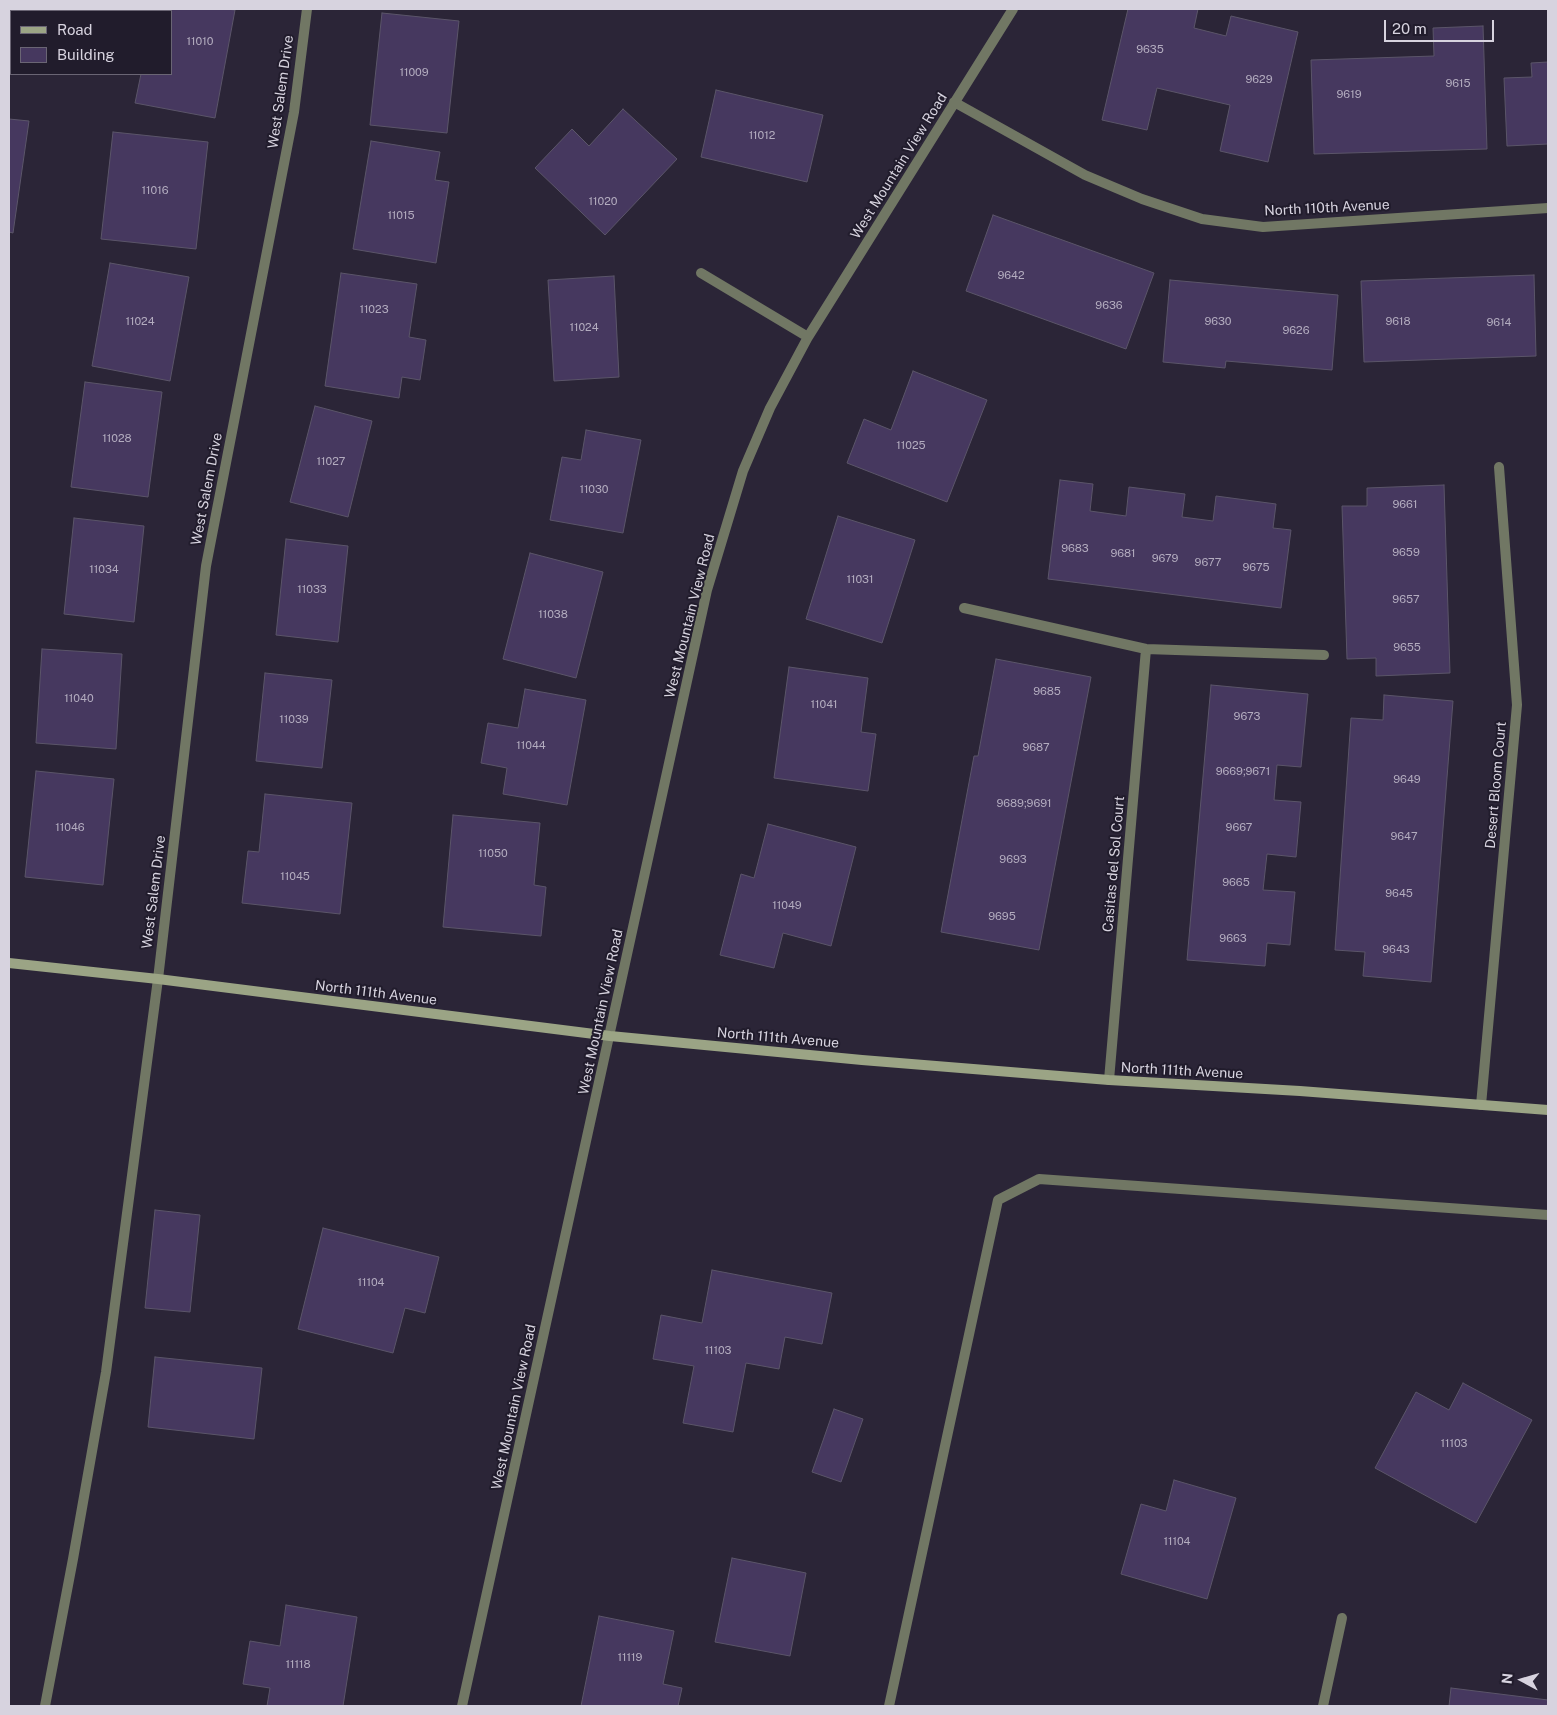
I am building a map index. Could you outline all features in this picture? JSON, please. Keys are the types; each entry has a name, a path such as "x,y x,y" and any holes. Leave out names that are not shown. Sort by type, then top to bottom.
{"street":[{"name":"West Salem Drive","path":"45,1706 106,1372 158,979 206,566 294,112 307,9"},
{"name":"West Mountain View Road","path":"462,1706 707,590 721,542 747,462 770,408 808,337 1013,9"},
{"name":"North 110th Avenue","path":"954,102 1085,175 1142,199 1202,219 1263,226 1548,208"},
{"path":"701,273 808,337"},
{"name":"Desert Bloom Court","path":"1481,1105 1517,705 1499,467"},
{"path":"964,608 1146,649 1324,655"},
{"name":"Casitas del Sol Court","path":"1109,1080 1146,649"},
{"name":"North 111th Avenue","path":"9,963 158,979 610,1036 862,1060 1109,1080 1300,1091 1548,1110"},
{"path":"889,1706 998,1200 1039,1179 1548,1215"},
{"path":"1323,1706 1342,1618"}],"building":[{"path":"226,9 235,10 215,118 135,103 141,75 172,75 172,10 152,10"},
{"path":"1128,9 1198,9 1194,28 1226,36 1231,16 1298,32 1268,162 1220,151 1230,105 1157,88 1147,130 1102,120"},
{"path":"382,13 459,21 447,133 370,125"},
{"path":"1483,26 1487,149 1314,154 1311,60 1434,56 1433,28"},
{"path":"1548,62 1548,144 1507,146 1504,78 1532,77 1531,63"},
{"path":"716,90 823,115 807,182 701,157"},
{"path":"623,109 677,159 605,235 535,168 572,129 589,146"},
{"path":"9,119 29,121 13,233 9,232"},
{"path":"113,132 208,142 196,249 101,239"},
{"path":"371,141 440,152 435,180 449,182 436,263 353,249"},
{"path":"993,215 1154,273 1126,349 966,291"},
{"path":"110,263 189,277 170,381 92,366"},
{"path":"341,273 417,284 409,337 426,340 420,380 402,377 399,398 325,386"},
{"path":"1534,275 1536,356 1364,362 1361,281"},
{"path":"614,276 619,377 554,381 548,280"},
{"path":"1170,280 1338,295 1332,370 1226,361 1225,368 1163,362"},
{"path":"913,371 987,400 947,502 847,463 864,419 891,430"},
{"path":"85,382 162,392 148,497 71,487"},
{"path":"315,406 372,421 348,517 290,502"},
{"path":"586,430 641,440 623,533 550,520 562,457 581,460"},
{"path":"1060,480 1093,484 1090,511 1126,516 1129,487 1185,494 1182,517 1213,521 1216,496 1276,504 1273,528 1291,530 1281,608 1048,579"},
{"path":"1444,485 1450,673 1376,676 1376,658 1347,659 1342,506 1367,506 1367,488"},
{"path":"838,516 915,540 882,643 806,619"},
{"path":"74,518 144,526 134,622 64,614"},
{"path":"286,539 348,546 338,642 276,635"},
{"path":"530,553 603,572 576,678 503,659"},
{"path":"42,649 122,654 116,749 36,743"},
{"path":"996,659 1091,677 1039,950 941,932 974,756 978,756"},
{"path":"789,667 868,678 861,732 876,734 868,791 774,778"},
{"path":"265,673 332,680 322,768 256,761"},
{"path":"1211,685 1308,694 1301,767 1277,765 1274,800 1301,802 1296,857 1267,854 1263,890 1295,892 1290,945 1267,943 1265,966 1187,960"},
{"path":"525,689 586,700 567,805 503,794 507,768 481,763 488,723 518,728"},
{"path":"1384,695 1453,701 1431,982 1363,976 1365,952 1335,950 1351,718 1383,720"},
{"path":"36,771 114,779 103,885 25,877"},
{"path":"265,794 352,803 340,914 242,903 248,851 259,852"},
{"path":"453,815 540,823 534,885 546,887 541,936 443,927"},
{"path":"768,824 856,847 831,946 783,933 774,968 720,955 741,874 754,878"},
{"path":"155,1210 200,1215 190,1312 145,1308"},
{"path":"323,1228 439,1257 425,1313 405,1308 393,1353 298,1329"},
{"path":"712,1270 832,1293 822,1344 785,1337 779,1369 746,1363 733,1432 683,1423 694,1366 653,1359 661,1315 702,1323"},
{"path":"155,1357 262,1368 254,1439 148,1427"},
{"path":"1463,1383 1532,1420 1476,1523 1375,1468 1416,1392 1449,1410"},
{"path":"834,1409 863,1419 841,1482 812,1472"},
{"path":"1174,1480 1236,1498 1207,1599 1121,1574 1141,1504 1166,1511"},
{"path":"732,1558 806,1573 790,1656 715,1642"},
{"path":"286,1605 357,1617 343,1706 267,1706 270,1688 243,1684 250,1641 280,1646"},
{"path":"599,1616 674,1631 663,1684 682,1688 678,1706 581,1706"},
{"path":"1451,1688 1548,1700 1547,1706 1449,1706"}]}
